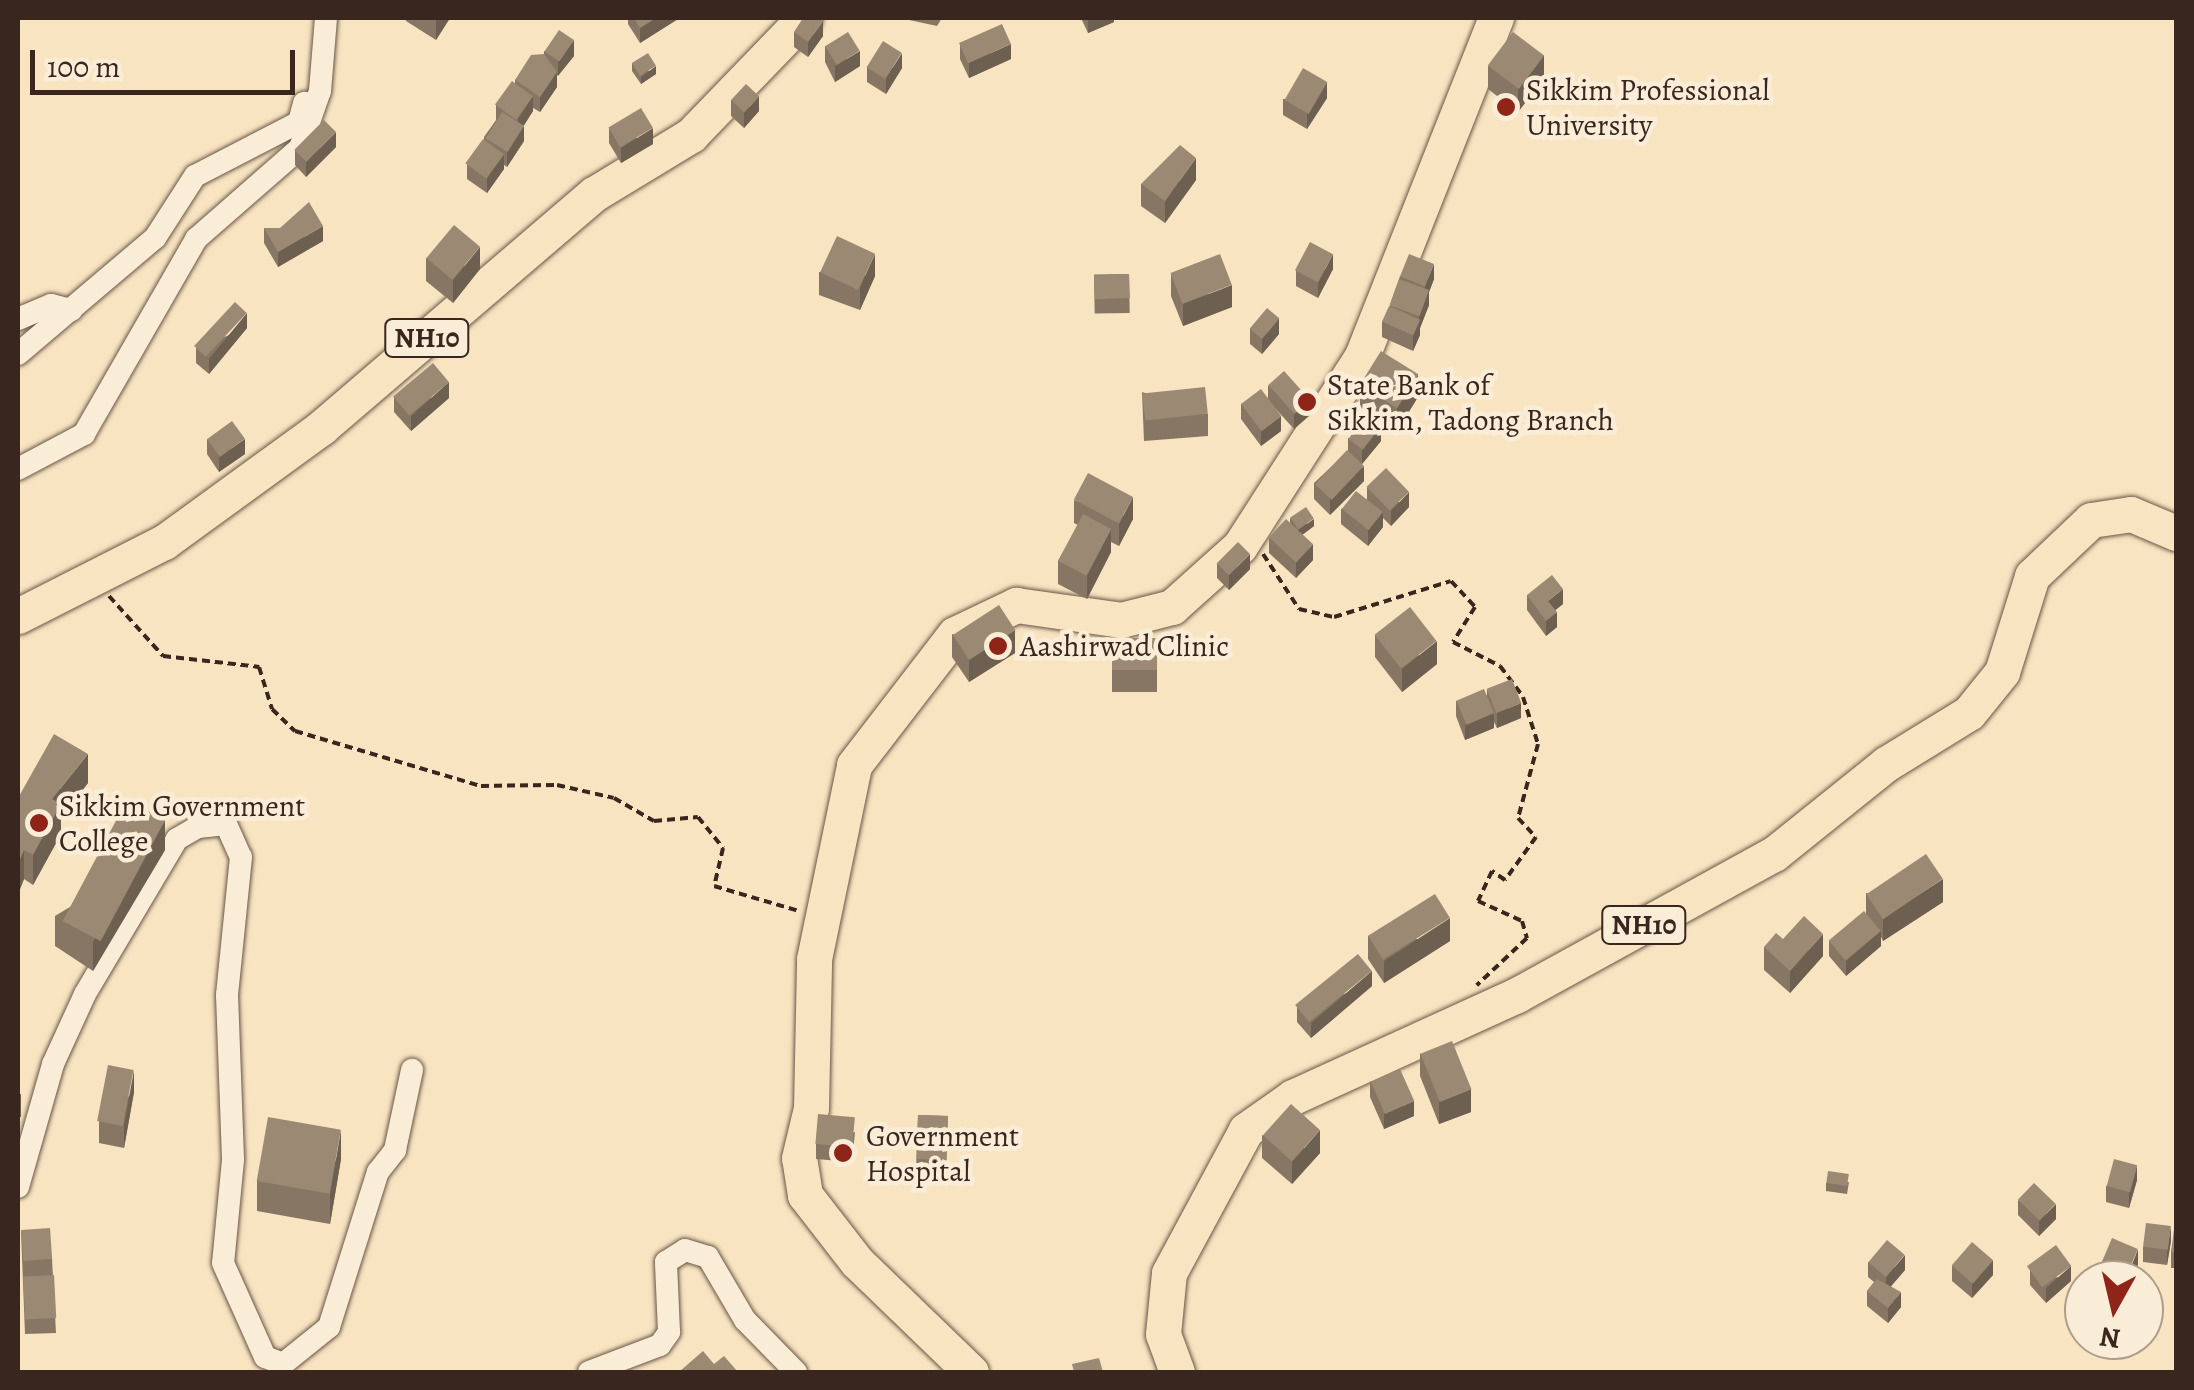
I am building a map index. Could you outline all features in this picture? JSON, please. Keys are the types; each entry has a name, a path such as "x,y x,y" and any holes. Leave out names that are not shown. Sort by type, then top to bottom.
{"highway":[{"name":"NH10","path":"18,616 164,542 322,427 542,235 691,135 804,18"},
{"path":"971,1372 858,1262 805,1195 799,1158 826,904 854,766 955,634 1016,604 1121,620 1172,607 1240,546 1362,356 1496,18"},
{"name":"NH10","path":"1177,1372 1162,1334 1169,1273 1246,1130 1293,1097 1517,995 1801,834 1886,764 1968,713 2002,672 2032,576 2091,520 2131,514 2176,534"}],"street":[{"path":"18,354 155,238 195,176 299,122 326,18"},
{"path":"18,469 84,434 196,240 300,148 320,91 326,18"},
{"path":"18,319 51,305 71,310"},
{"path":"18,1187 53,1064 85,994 176,839 198,826 226,824 241,857 227,995 234,1160 224,1263 265,1357 282,1364 329,1328 378,1172 395,1150 412,1070"},
{"path":"589,1372 660,1345 668,1332 666,1262 685,1250 708,1257 746,1320 796,1372"}],"path":[{"path":"1240,546 1277,567 1299,609 1334,617 1452,581 1474,606 1453,642 1500,666 1522,697 1538,744 1518,818 1536,837 1505,880 1492,870 1478,902 1522,921 1527,938 1462,994"},
{"path":"96,603 109,596 163,656 260,667 272,708 294,731 481,786 556,785 614,798 654,821 698,817 723,848 714,886 781,899 804,914 826,904"}],"building":[{"path":"634,18 656,18 640,28"},
{"path":"803,18 823,21 808,42 794,32"},
{"path":"1002,24 1011,44 968,63 959,43"},
{"path":"559,30 574,40 559,62 544,52"},
{"path":"848,32 860,51 837,65 825,46"},
{"path":"1513,32 1544,55 1519,89 1488,66"},
{"path":"883,41 902,53 885,79 867,67"},
{"path":"648,53 656,66 640,76 632,63"},
{"path":"544,54 557,72 540,97 515,80 531,55"},
{"path":"1303,68 1327,82 1309,114 1284,100"},
{"path":"512,81 533,96 516,120 495,104"},
{"path":"746,84 759,96 744,112 731,100"},
{"path":"641,108 653,128 620,147 608,128"},
{"path":"502,112 524,126 508,152 486,138"},
{"path":"324,120 336,132 306,162 294,150"},
{"path":"483,139 504,154 486,179 465,163"},
{"path":"1180,145 1196,158 1165,201 1141,184"},
{"path":"309,202 323,226 278,252 264,228 280,228"},
{"path":"454,225 480,247 452,280 426,258"},
{"path":"837,236 875,254 858,290 820,272"},
{"path":"1310,242 1333,254 1318,282 1295,270"},
{"path":"1220,254 1232,285 1182,304 1171,273"},
{"path":"1409,254 1434,264 1425,286 1400,276"},
{"path":"1129,274 1130,298 1095,299 1094,275"},
{"path":"1399,279 1429,290 1419,316 1389,305"},
{"path":"235,302 247,313 206,357 194,346"},
{"path":"1389,306 1420,320 1413,335 1382,322"},
{"path":"1267,308 1279,318 1262,339 1250,329"},
{"path":"1381,351 1418,374 1397,408 1360,385"},
{"path":"433,363 449,382 409,416 393,396"},
{"path":"1284,371 1310,400 1294,414 1268,385"},
{"path":"1205,387 1208,414 1145,420 1142,394"},
{"path":"1261,389 1281,416 1261,431 1241,404"},
{"path":"1367,415 1381,426 1363,450 1349,439"},
{"path":"232,421 245,439 220,457 207,439"},
{"path":"1347,450 1364,466 1332,500 1315,484"},
{"path":"1386,468 1409,492 1390,510 1367,487"},
{"path":"1088,473 1133,497 1119,523 1074,499"},
{"path":"1356,491 1383,512 1369,530 1342,509"},
{"path":"1306,507 1314,519 1298,529 1290,518"},
{"path":"1083,514 1111,529 1086,576 1058,561"},
{"path":"1286,519 1313,544 1296,563 1269,537"},
{"path":"1238,542 1250,554 1229,575 1217,563"},
{"path":"1552,575 1563,589 1548,601 1557,612 1546,621 1527,595"},
{"path":"999,605 1015,630 969,660 953,635"},
{"path":"1410,607 1436,641 1401,669 1375,635"},
{"path":"1112,638 1157,638 1157,670 1112,670"},
{"path":"1512,679 1521,703 1496,713 1487,689"},
{"path":"1484,689 1494,713 1467,725 1456,701"},
{"path":"54,734 88,754 52,799 61,804 33,855 24,850 18,864 18,798"},
{"path":"127,800 165,820 101,941 63,921"},
{"path":"1926,854 1943,879 1883,919 1866,894"},
{"path":"1435,894 1450,918 1383,960 1368,936"},
{"path":"1864,911 1881,931 1845,960 1829,941"},
{"path":"1804,916 1823,934 1790,971 1764,947 1776,933 1783,939"},
{"path":"1358,954 1372,971 1309,1022 1295,1005"},
{"path":"1452,1041 1471,1089 1440,1102 1420,1054"},
{"path":"108,1065 134,1070 123,1126 97,1121"},
{"path":"1400,1069 1414,1101 1385,1114 1371,1082"},
{"path":"1291,1104 1320,1130 1292,1161 1263,1135"},
{"path":"818,1114 855,1117 852,1147 815,1144"},
{"path":"918,1115 948,1116 946,1160 916,1159"},
{"path":"268,1117 341,1130 330,1194 257,1181"},
{"path":"2114,1159 2137,1165 2130,1192 2107,1186"},
{"path":"1828,1171 1849,1174 1847,1186 1826,1183"},
{"path":"2034,1183 2056,1204 2040,1220 2018,1200"},
{"path":"2146,1223 2171,1226 2168,1250 2143,1247"},
{"path":"50,1228 52,1259 23,1261 21,1230"},
{"path":"2176,1229 2176,1253 2171,1252"},
{"path":"2112,1238 2138,1249 2133,1260 2103,1260"},
{"path":"1887,1240 1905,1255 1886,1277 1868,1262"},
{"path":"1972,1242 1993,1260 1973,1284 1952,1265"},
{"path":"2056,1245 2067,1260 2064,1271 2042,1287 2027,1266"},
{"path":"54,1275 56,1318 25,1320 23,1277"},
{"path":"1877,1279 1901,1292 1888,1308 1867,1291"},
{"path":"703,1351 714,1364 724,1356 738,1372 679,1372"},
{"path":"1099,1358 1103,1372 1074,1372 1072,1364"}],"place":[{"name":"Sikkim Professional University","path":"1506,107"},
{"name":"State Bank of Sikkim, Tadong Branch","path":"1307,402"},
{"name":"Aashirwad Clinic","path":"998,646"},
{"name":"Sikkim Government College","path":"39,823"},
{"name":"Government Hospital","path":"843,1153"}]}
